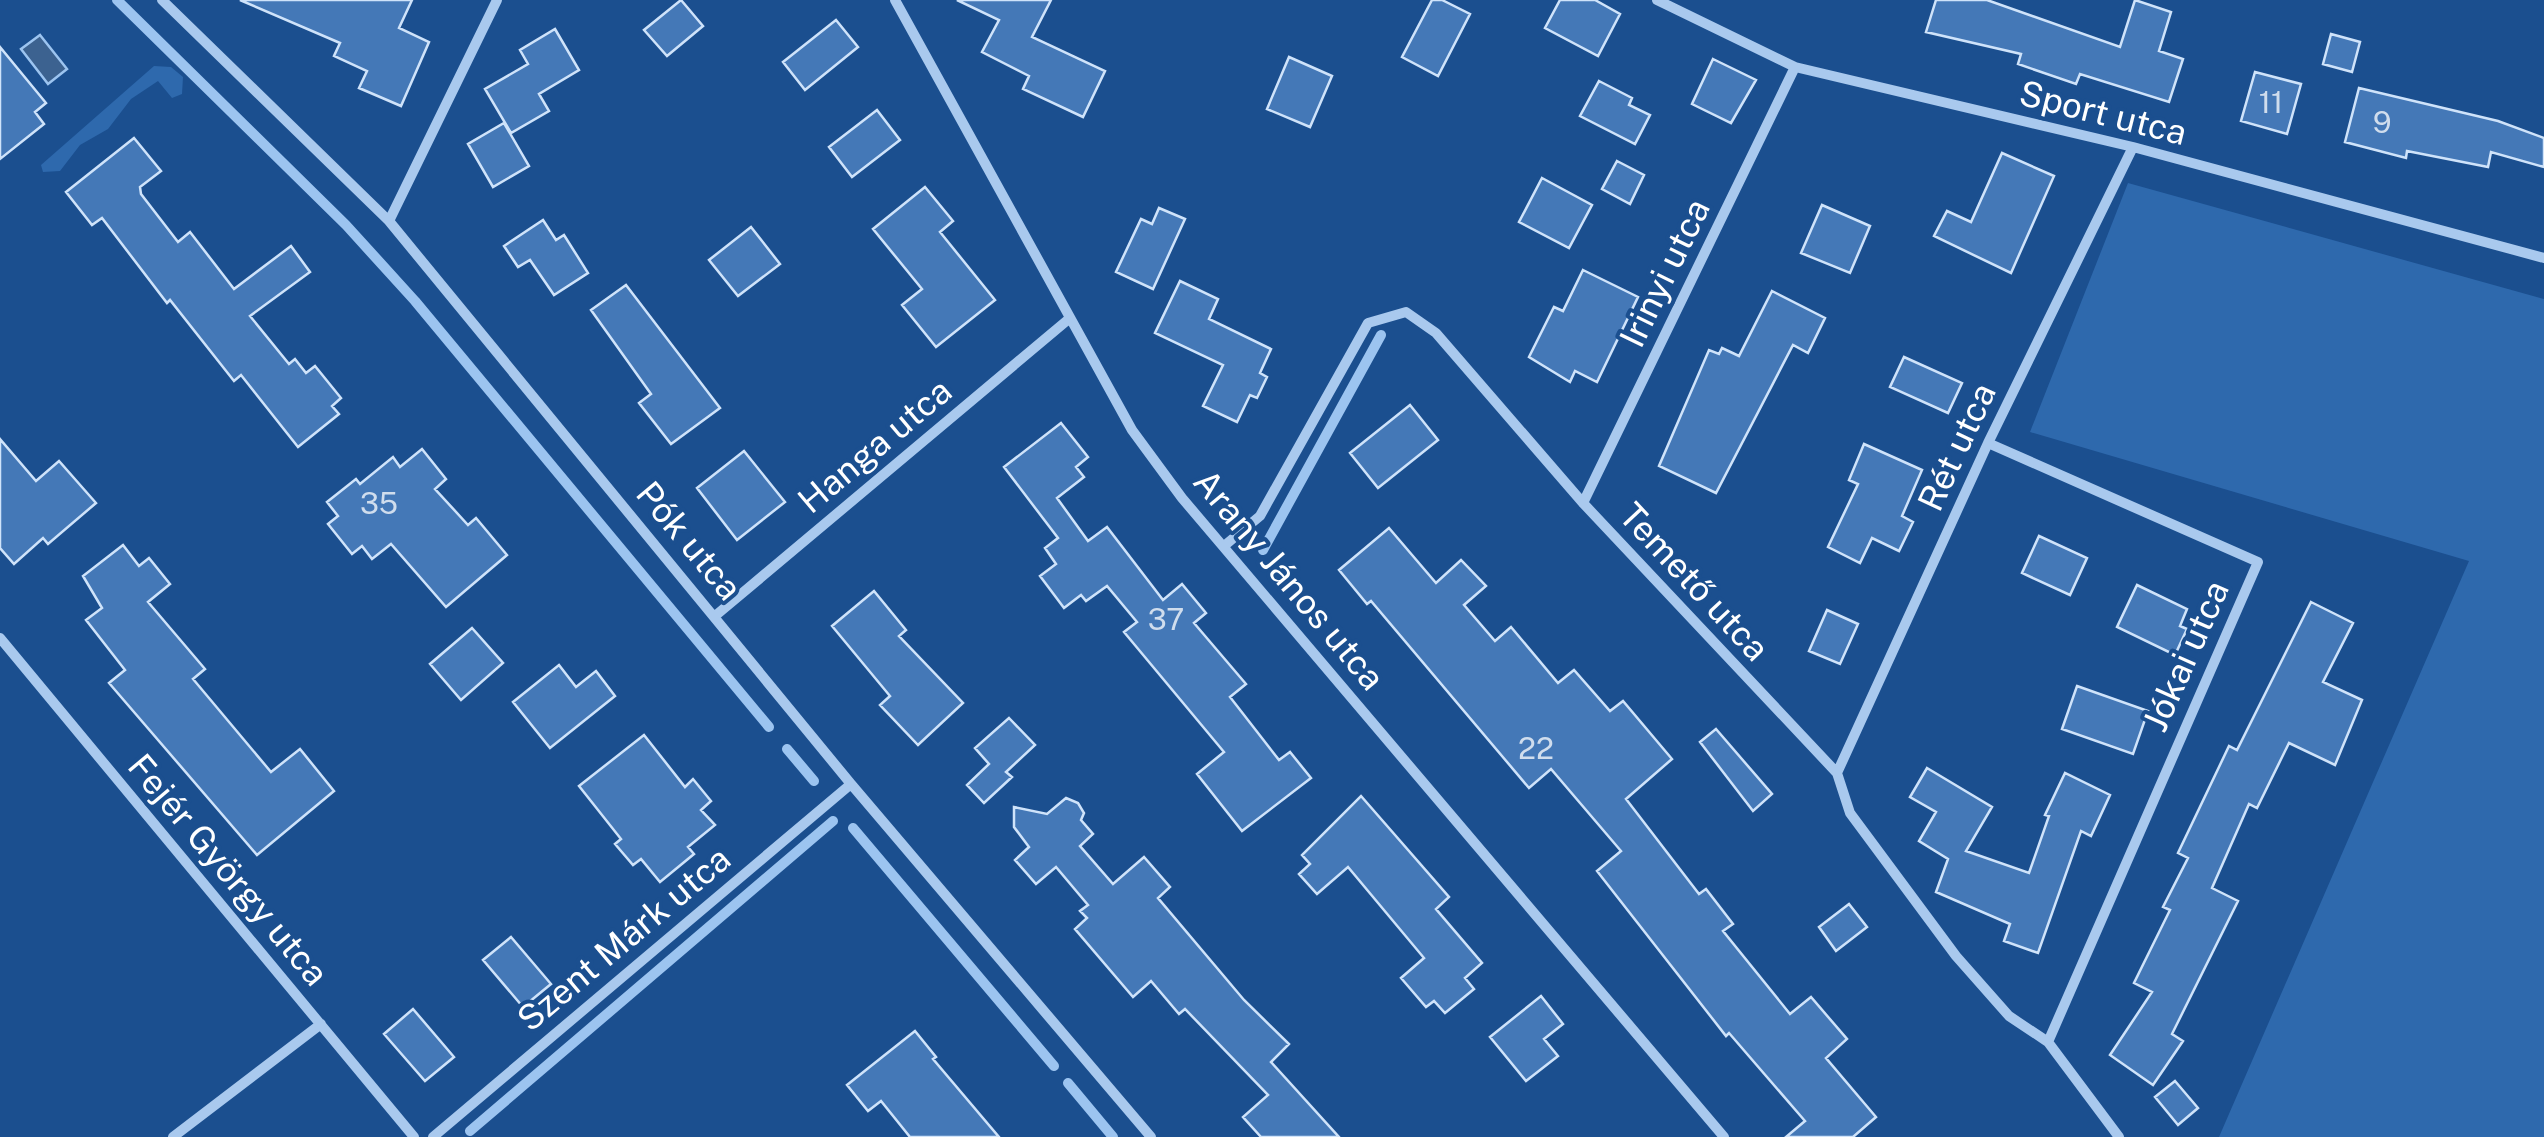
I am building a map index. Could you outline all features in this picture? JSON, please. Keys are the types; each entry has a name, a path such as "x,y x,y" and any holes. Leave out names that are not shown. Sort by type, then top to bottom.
{"street":[{"name":"Pók utca","path":"162,0 390,221 851,784 1152,1137"},
{"path":"390,221 497,0"},
{"name":"Arany János utca","path":"895,0 1132,430 1224,546 1724,1137"},
{"name":"Sport utca","path":"1657,0 1795,67 2132,147 2544,258"},
{"name":"Irinyi utca","path":"1584,504 1795,67"},
{"name":"Rét utca","path":"1837,774 1988,443 2132,147"},
{"name":"Temető utca","path":"1224,546 1260,516 1368,323 1406,312 1436,333 1584,504 1837,774 1850,813 1956,956 2010,1016 2048,1042 2119,1137"},
{"name":"Hanga utca","path":"715,616 1070,318"},
{"name":"Jókai utca","path":"1988,443 2258,562 2048,1042"},
{"name":"Fejér György utca","path":"0,638 414,1137"},
{"name":"Szent Márk utca","path":"433,1137 851,784"},
{"path":"173,1137 320,1024"}],"shaded area":[{"path":"40,35 67,69 48,84 21,49"},
{"path":"154,66 171,67 183,77 182,94 172,98 158,81 131,99 108,129 80,145 60,171 43,172 41,165"},
{"path":"2128,183 2544,299 2544,1137 2219,1137 2469,561 2030,432"}],"building":[{"path":"240,0 412,0 399,28 429,42 401,106 359,88 367,71 334,56 340,43"},
{"path":"681,0 703,26 667,56 644,30"},
{"path":"957,0 1051,0 1032,37 1105,71 1083,117 1023,89 1029,76 982,52 999,20"},
{"path":"1432,0 1442,0 1470,14 1438,76 1402,57"},
{"path":"1560,0 1595,0 1620,14 1598,56 1545,28"},
{"path":"1936,0 1987,0 2120,47 2135,0 2171,12 2159,51 2183,59 2169,102 2080,74 2076,84 2018,64 2021,54 1926,32"},
{"path":"836,20 858,47 805,90 783,62"},
{"path":"555,29 579,70 539,94 549,111 511,133 485,89 528,64 520,50"},
{"path":"2331,34 2360,42 2352,72 2323,64"},
{"path":"0,47 46,103 35,112 44,124 0,159"},
{"path":"1289,57 1332,76 1310,127 1267,109"},
{"path":"1713,59 1756,80 1731,123 1692,104"},
{"path":"2255,72 2301,84 2287,134 2241,121"},
{"path":"1599,81 1632,98 1629,105 1650,115 1635,144 1580,116"},
{"path":"2359,88 2498,121 2544,138 2544,167 2491,152 2488,167 2407,151 2406,158 2345,142"},
{"path":"877,110 900,140 852,177 829,147"},
{"path":"504,123 529,166 493,187 468,144"},
{"path":"134,138 161,171 140,187 141,194 178,242 190,232 234,289 291,246 310,272 250,316 289,364 295,359 306,373 315,366 341,398 332,406 339,414 298,447 241,375 234,381 170,300 167,303 102,218 92,225 66,192"},
{"path":"2002,153 2054,176 2011,273 1934,236 1947,211 1971,222"},
{"path":"1617,161 1644,175 1630,204 1602,189"},
{"path":"1542,178 1592,205 1569,248 1519,222"},
{"path":"925,187 953,221 940,232 995,300 936,347 902,305 922,289 873,229"},
{"path":"1822,205 1870,226 1850,273 1801,253"},
{"path":"1159,208 1185,219 1153,289 1116,272 1141,219 1152,224"},
{"path":"543,220 556,240 564,235 588,273 554,295 530,260 518,267 504,246"},
{"path":"751,227 780,264 738,296 709,260"},
{"path":"1583,270 1638,297 1597,382 1575,371 1570,382 1529,357 1554,307 1563,311"},
{"path":"1180,281 1218,299 1209,319 1271,349 1260,373 1267,377 1257,398 1250,395 1237,422 1203,406 1223,365 1155,333"},
{"path":"626,285 720,408 671,444 639,403 651,394 591,310"},
{"path":"1772,291 1825,318 1808,353 1793,345 1716,493 1659,466 1709,350 1719,354 1722,348 1739,356"},
{"path":"1904,357 1962,383 1948,413 1890,387"},
{"path":"1410,405 1438,440 1378,488 1350,453"},
{"path":"1061,423 1088,457 1076,467 1084,477 1057,498 1088,541 1107,527 1163,600 1182,584 1206,613 1194,623 1246,684 1230,697 1279,760 1290,752 1311,778 1242,831 1197,774 1224,752 1124,632 1137,622 1107,586 1086,601 1081,595 1064,608 1040,576 1056,564 1045,548 1058,538 1004,467"},
{"path":"0,439 36,481 59,461 96,503 48,544 43,538 14,564 0,548"},
{"path":"1864,444 1922,470 1902,516 1913,522 1899,551 1872,538 1860,563 1828,547 1858,484 1849,480"},
{"path":"422,449 446,479 435,489 468,525 476,518 507,555 446,607 391,544 372,559 362,546 352,554 328,524 338,516 327,502 356,479 360,484 393,457 400,467"},
{"path":"744,451 785,502 737,540 697,488"},
{"path":"1389,528 1436,583 1461,560 1486,586 1464,605 1495,641 1511,627 1558,683 1574,670 1610,711 1623,701 1672,759 1626,799 1699,894 1706,889 1733,924 1723,931 1790,1014 1811,997 1847,1039 1826,1058 1876,1117 1853,1137 1786,1137 1805,1121 1729,1033 1726,1036 1597,871 1621,851 1551,769 1529,788 1371,601 1367,604 1339,570"},
{"path":"2039,536 2087,558 2070,595 2022,573"},
{"path":"123,545 139,566 149,558 170,584 148,602 205,669 193,679 271,772 300,749 334,791 257,855 109,683 125,670 86,620 102,608 83,576"},
{"path":"2137,585 2187,609 2180,626 2187,629 2175,655 2117,627"},
{"path":"874,591 906,630 899,636 963,703 918,745 880,705 890,696 832,626"},
{"path":"2311,602 2353,623 2323,682 2362,700 2335,765 2289,743 2257,808 2249,804 2212,888 2238,901 2172,1034 2183,1041 2153,1085 2110,1055 2152,992 2134,983 2170,910 2163,907 2188,858 2178,853 2229,746 2237,750"},
{"path":"1827,610 1858,624 1840,664 1809,651"},
{"path":"472,628 503,663 461,700 430,664"},
{"path":"559,665 576,687 596,671 615,696 550,748 513,702"},
{"path":"2077,686 2148,711 2133,754 2062,729"},
{"path":"1009,718 1035,745 1006,772 1012,777 984,803 967,785 989,764 975,748"},
{"path":"1716,729 1772,794 1753,811 1700,742"},
{"path":"644,735 685,787 693,779 711,801 701,810 715,825 688,847 694,854 660,882 641,859 633,865 615,844 621,839 579,786"},
{"path":"1927,768 1992,807 1966,851 2029,873 2049,816 2045,815 2065,773 2110,795 2091,836 2081,831 2038,953 2004,941 2010,924 1936,892 1948,859 1919,841 1936,812 1910,797"},
{"path":"1361,796 1449,897 1436,909 1482,963 1465,978 1474,989 1445,1013 1434,1001 1426,1007 1401,978 1424,958 1348,867 1317,894 1299,874 1310,864 1302,855"},
{"path":"1066,798 1078,803 1084,813 1081,820 1093,834 1080,846 1113,884 1144,857 1170,887 1158,898 1244,1000 1289,1044 1271,1062 1339,1137 1261,1137 1243,1117 1268,1095 1185,1009 1179,1014 1151,981 1133,997 1075,929 1087,918 1080,911 1088,905 1056,867 1036,884 1015,860 1029,847 1014,827 1014,807 1047,814"},
{"path":"1849,904 1867,927 1836,951 1819,927"},
{"path":"511,937 551,984 523,1007 483,960"},
{"path":"1541,996 1563,1024 1544,1039 1558,1056 1526,1081 1490,1037"},
{"path":"413,1009 454,1057 425,1081 384,1034"},
{"path":"915,1031 936,1057 933,1059 999,1137 910,1137 881,1101 868,1111 847,1085"},
{"path":"2175,1081 2198,1108 2178,1125 2155,1097"}],"waterway":[{"path":"117,0 346,225 415,301 769,727"},
{"path":"1263,550 1381,335"},
{"path":"787,749 814,781"},
{"path":"470,1131 833,821"},
{"path":"853,828 1054,1066"},
{"path":"1068,1083 1113,1137"}]}
